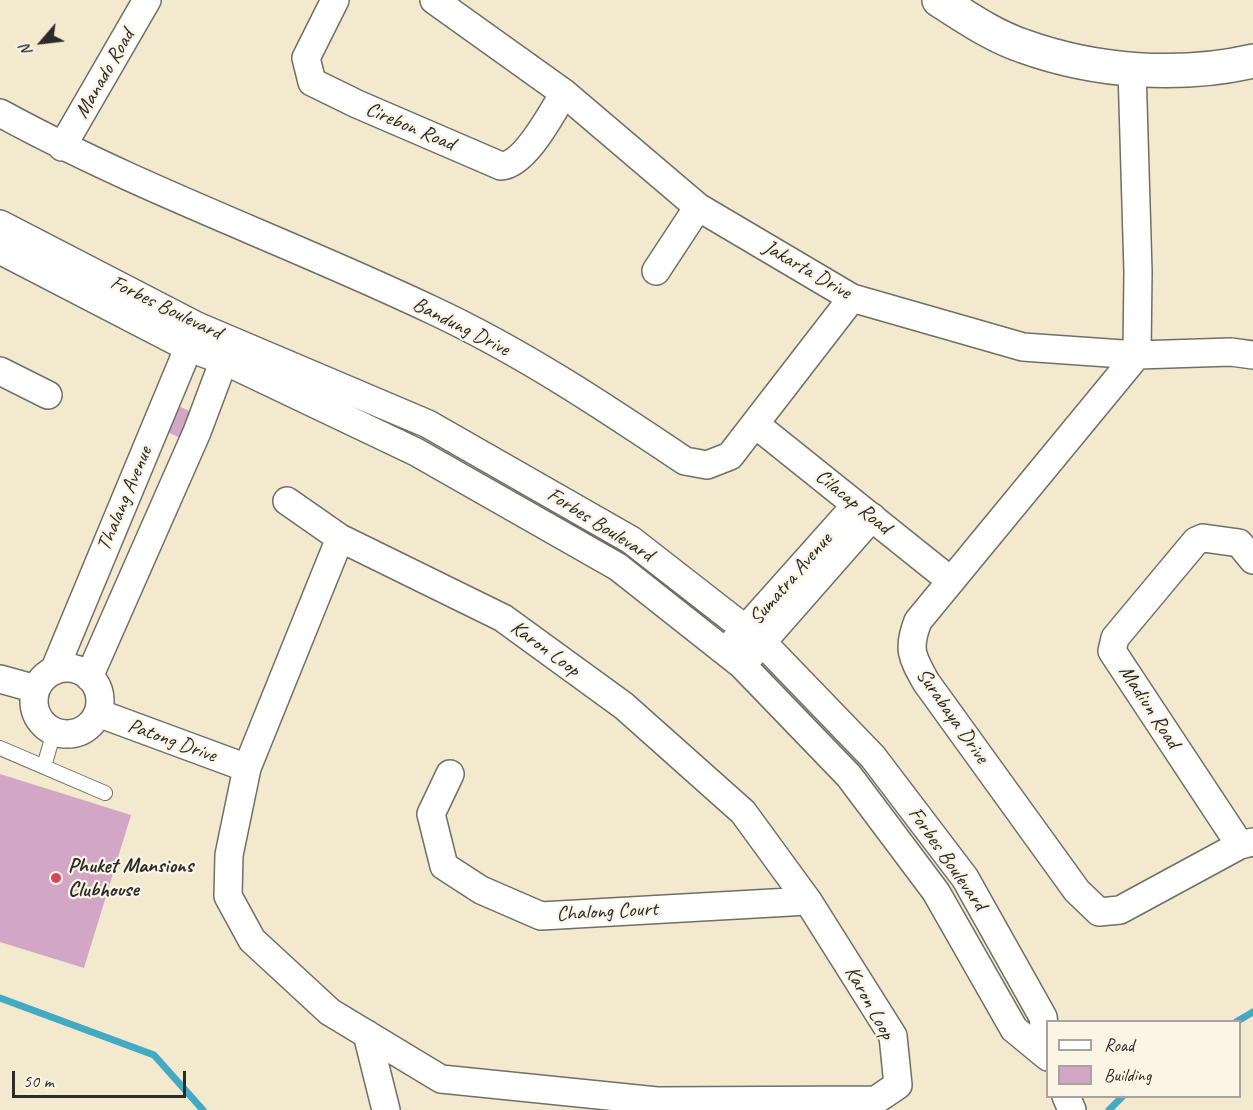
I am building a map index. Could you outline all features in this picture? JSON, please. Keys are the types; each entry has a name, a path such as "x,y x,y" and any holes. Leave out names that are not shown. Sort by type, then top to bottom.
{"main road":[{"path":"939,0 982,27 1022,46 1070,60 1132,69 1176,70 1230,66 1253,61"}],"street":[{"name":"Manado Road","path":"62,147 147,0"},
{"name":"Cirebon Road","path":"335,0 306,58 312,82 357,104 501,166 513,163 542,130 564,93"},
{"name":"Jakarta Drive","path":"434,0 564,93 698,207 852,298 1023,347 1137,355 1231,352 1253,355"},
{"path":"1132,69 1138,272 1137,355"},
{"name":"Bandung Drive","path":"0,113 62,147 433,310 563,380 685,461 707,465 730,456 852,298"},
{"path":"656,271 698,207"},
{"name":"Forbes Boulevard","path":"0,224 193,337"},
{"name":"Forbes Boulevard","path":"0,250 193,337 438,430 631,540 754,636 873,757 965,878 1043,1017 1046,1046"},
{"name":"Thalang Avenue","path":"45,680 193,337"},
{"name":"Forbes Boulevard","path":"228,350 416,452 618,567 733,659 849,776 936,892 1014,1029 1046,1054"},
{"name":"Thalang Avenue","path":"89,677 197,432 228,350"},
{"name":"Surabaya Drive","path":"1137,355 918,621 911,640 912,658 940,701 1077,891 1099,912 1120,910 1246,843"},
{"path":"0,371 48,395"},
{"name":"Cilacap Road","path":"755,424 951,580"},
{"path":"287,501 340,538"},
{"name":"Sumatra Avenue","path":"733,659 864,511"},
{"name":"Karon Loop","path":"340,538 503,618 624,705 743,812 808,900 893,1036 898,1085 876,1100 657,1101 441,1079 330,1012 252,940 228,896 229,855 247,768 340,538"},
{"name":"Madiun Road","path":"1246,843 1112,651 1115,638 1196,541 1203,538 1239,543 1253,560"},
{"path":"0,679 45,680 72,669 89,677 99,694 98,713 93,722 75,734 54,732 39,719 34,699 45,680"},
{"name":"Patong Drive","path":"98,713 247,768"},
{"name":"Chalong Court","path":"450,774 431,814 444,866 481,890 541,916 808,900"},
{"path":"367,1034 386,1110"}],"lane":[{"path":"44,766 54,732"},
{"path":"0,748 105,793"}],"building":[{"path":"174,404 196,414 185,440 163,430"},
{"name":"Phuket Mansions Clubhouse","path":"0,774 131,815 84,968 0,942"}],"waterway":[{"path":"0,998 154,1055 203,1110"},
{"path":"1239,1020 1253,1012"},
{"path":"1109,1110 1121,1098"}],"place":[{"name":"Phuket Mansions Clubhouse","path":"56,878"}]}
